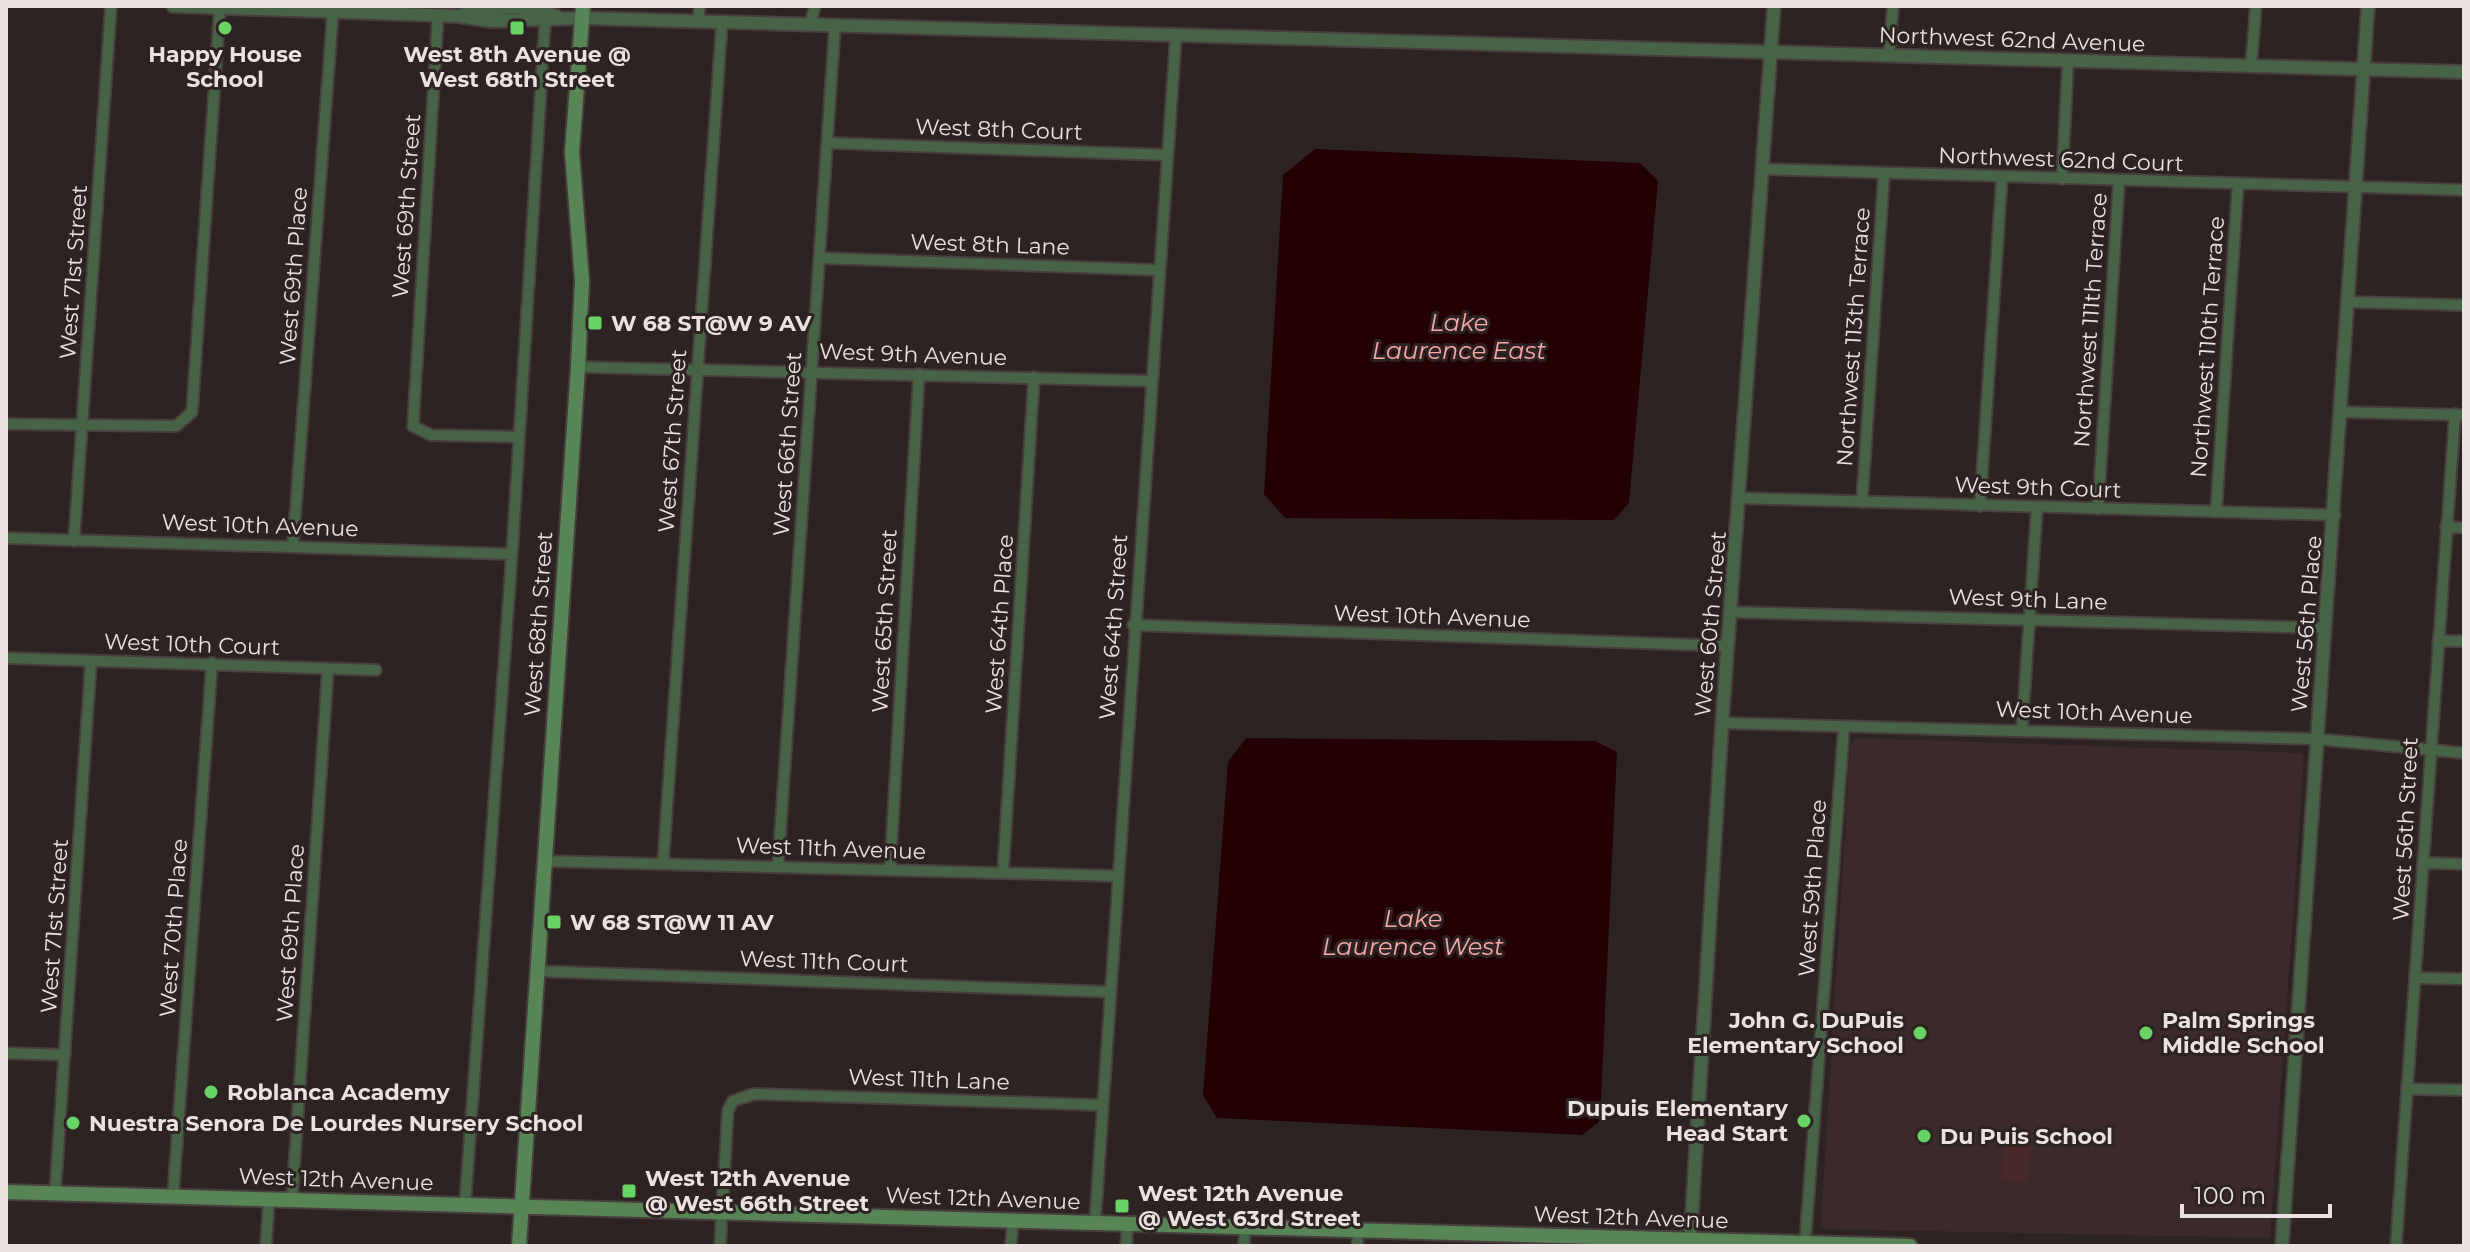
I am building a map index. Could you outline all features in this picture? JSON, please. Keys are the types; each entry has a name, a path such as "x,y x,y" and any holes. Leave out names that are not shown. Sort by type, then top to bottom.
{"main road":[{"name":"West 68th Street","path":"519,1246 578,367 582,281 572,152 582,12"},
{"name":"West 12th Avenue","path":"6,1192 1245,1227 1357,1239 1910,1246"}],"street":[{"name":"West 71st Street","path":"74,541 111,6"},
{"path":"173,6 333,11 360,9 491,21 545,22 558,17"},
{"path":"698,21 700,6"},
{"path":"810,24 815,6"},
{"name":"West 60th Street","path":"1691,1243 1722,723 1765,169 1774,6"},
{"path":"1889,55 1893,6"},
{"path":"2251,66 2256,6"},
{"name":"West 56th Place","path":"2282,1246 2368,6"},
{"path":"6,424 176,426 192,412 203,265 213,7"},
{"path":"458,16 493,8 545,10 558,17"},
{"name":"West 69th Place","path":"293,545 333,11"},
{"name":"Northwest 62nd Avenue","path":"558,17 582,12 722,22 2464,72"},
{"name":"West 69th Street","path":"438,15 413,426 431,435 517,437"},
{"name":"West 68th Street","path":"465,1205 512,554 545,22"},
{"name":"West 67th Street","path":"663,864 722,22"},
{"name":"West 66th Street","path":"778,867 830,143 835,25"},
{"name":"West 64th Street","path":"1095,1223 1133,625 1176,35"},
{"path":"2062,179 2068,62"},
{"name":"West 8th Court","path":"830,143 1167,155"},
{"name":"Northwest 62nd Court","path":"1765,169 2356,187"},
{"name":"Northwest 113th Terrace","path":"1862,502 1884,174"},
{"path":"1980,506 2002,177"},
{"name":"Northwest 111th Terrace","path":"2098,509 2119,181"},
{"name":"Northwest 110th Terrace","path":"2216,512 2238,184"},
{"path":"2356,187 2464,190"},
{"name":"West 8th Lane","path":"820,258 1158,270"},
{"path":"2347,302 2464,305"},
{"name":"West 9th Avenue","path":"578,367 1150,381"},
{"name":"West 65th Street","path":"890,870 919,374"},
{"name":"West 64th Place","path":"1003,873 1034,377"},
{"path":"2341,412 2459,414"},
{"name":"West 56th Street","path":"2396,1246 2446,527 2459,414"},
{"name":"West 9th Court","path":"1740,498 2335,515"},
{"path":"2022,729 2037,507"},
{"path":"2446,527 2464,528"},
{"name":"West 10th Avenue","path":"6,538 512,554"},
{"name":"West 9th Lane","path":"1731,612 2325,628"},
{"name":"West 10th Avenue","path":"1133,625 1728,646"},
{"path":"2438,641 2464,641"},
{"name":"West 10th Court","path":"6,658 376,670"},
{"name":"West 71st Street","path":"55,1194 91,661"},
{"name":"West 70th Place","path":"173,1196 212,663"},
{"name":"West 69th Place","path":"292,1200 328,669"},
{"name":"West 10th Avenue","path":"1722,723 2317,739 2464,753"},
{"name":"West 59th Place","path":"1805,1244 1844,727"},
{"name":"West 11th Avenue","path":"543,861 1117,876"},
{"path":"2423,863 2464,864"},
{"name":"West 11th Court","path":"536,971 1110,992"},
{"path":"2417,978 2464,979"},
{"path":"6,1053 65,1055"},
{"path":"2409,1089 2464,1090"},
{"name":"West 11th Lane","path":"722,1213 728,1110 733,1101 754,1094 1102,1105"},
{"path":"266,1246 269,1199"},
{"path":"720,1246 722,1213"},
{"path":"1011,1246 1013,1220"},
{"path":"1126,1246 1128,1224"},
{"path":"1244,1246 1245,1227"}],"shaded area":[{"name":"Palm Springs Middle School","path":"1856,738 2301,753 2304,757 2270,1238 1826,1229 1821,1225 1850,745"},
{"path":"2004,1142 2031,1144 2028,1182 2001,1180"}],"water":[{"name":"Lake Laurence East","path":"1315,149 1640,163 1658,181 1629,503 1614,520 1285,518 1264,494 1283,175"},
{"name":"Lake Laurence West","path":"1246,738 1595,741 1617,752 1600,1121 1582,1135 1217,1118 1203,1095 1228,762"}],"place":[{"name":"Happy House School","path":"225,28"},
{"name":"West 8th Avenue @ West 68th Street","path":"517,28"},
{"name":"W 68 ST@W 9 AV","path":"595,323"},
{"name":"W 68 ST@W 11 AV","path":"554,922"},
{"name":"John G. DuPuis Elementary School","path":"1920,1033"},
{"name":"Palm Springs Middle School","path":"2146,1033"},
{"name":"Roblanca Academy","path":"211,1092"},
{"name":"Dupuis Elementary Head Start","path":"1804,1121"},
{"name":"Nuestra Senora De Lourdes Nursery School","path":"73,1123"},
{"name":"Du Puis School","path":"1924,1136"},
{"name":"West 12th Avenue @ West 66th Street","path":"629,1191"},
{"name":"West 12th Avenue @ West 63rd Street","path":"1122,1206"}]}
